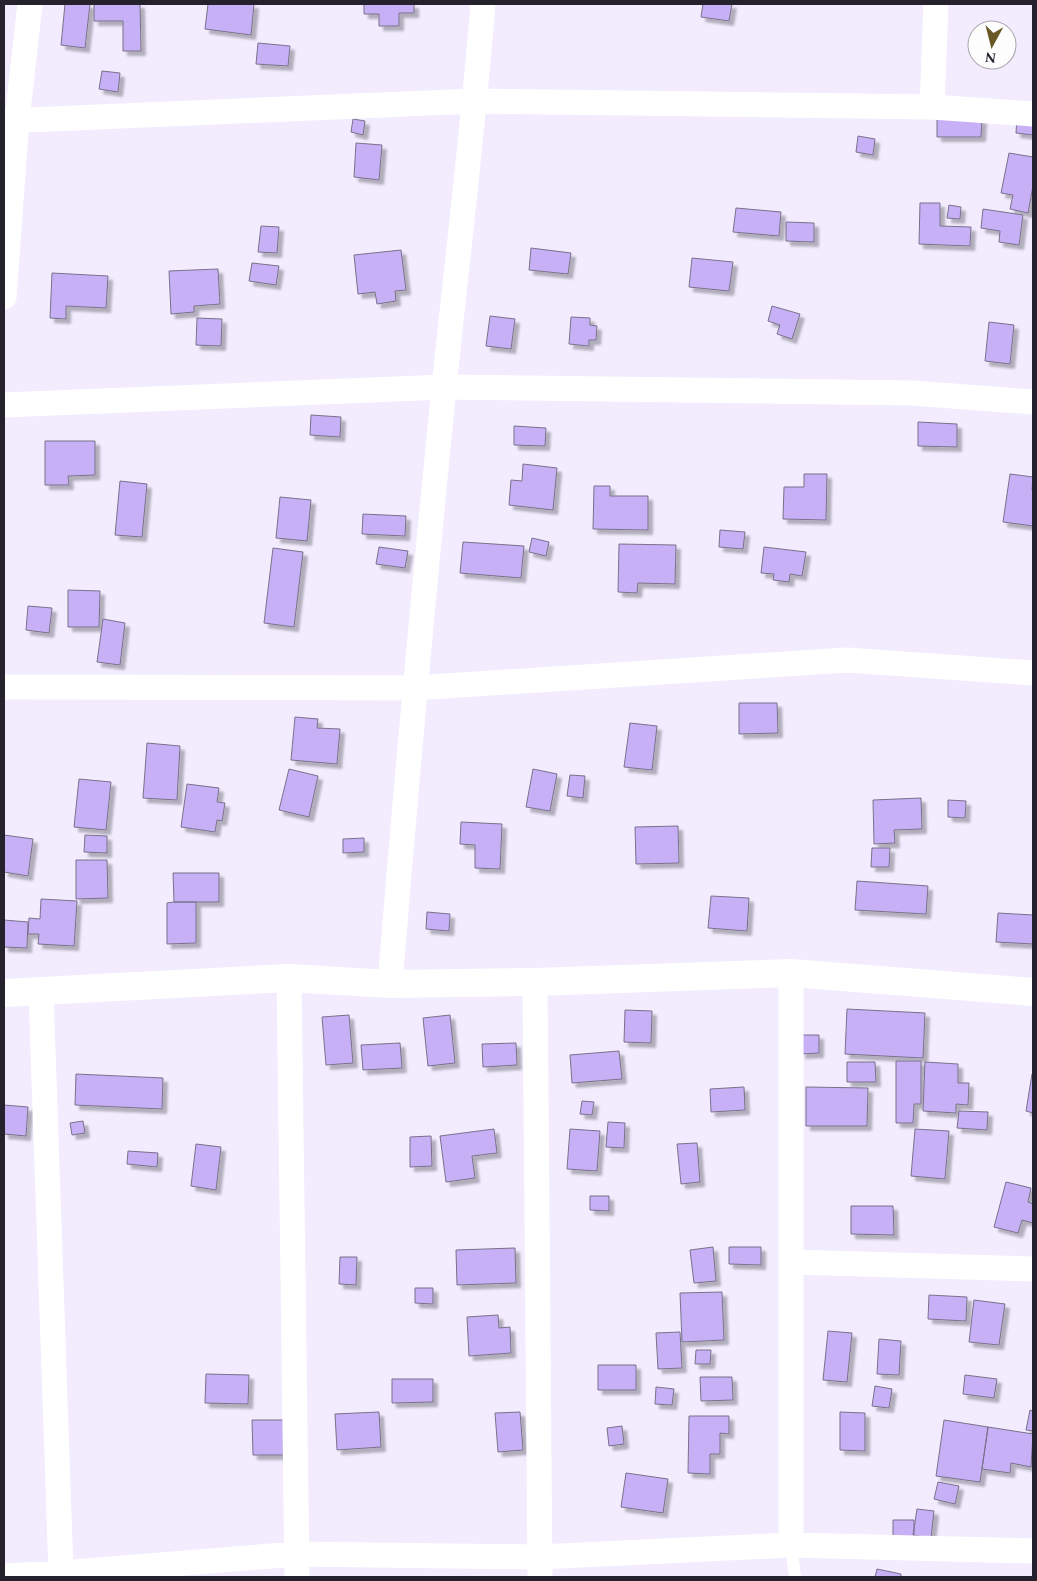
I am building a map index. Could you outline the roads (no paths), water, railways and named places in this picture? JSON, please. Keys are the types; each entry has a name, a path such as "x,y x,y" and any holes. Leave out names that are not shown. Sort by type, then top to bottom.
{"main road":[{"path":"4,993 289,978 390,984 535,982 791,973 1033,992"}],"street":[{"path":"4,297 10,120 30,4"},
{"path":"390,984 414,688 475,101 483,4"},
{"path":"932,107 936,4"},
{"path":"10,120 475,101 932,107 1033,114"},
{"path":"4,405 444,387 912,393 1033,402"},
{"path":"4,687 414,688 846,660 1033,673"},
{"path":"791,973 791,1546"},
{"path":"289,978 296,1566"},
{"path":"535,982 539,1567"},
{"path":"41,992 47,1575"},
{"path":"791,1262 1033,1269"},
{"path":"4,1576 296,1566 539,1567 791,1546 1033,1552"}],"lane":[{"path":"791,1546 795,1577"}]}
